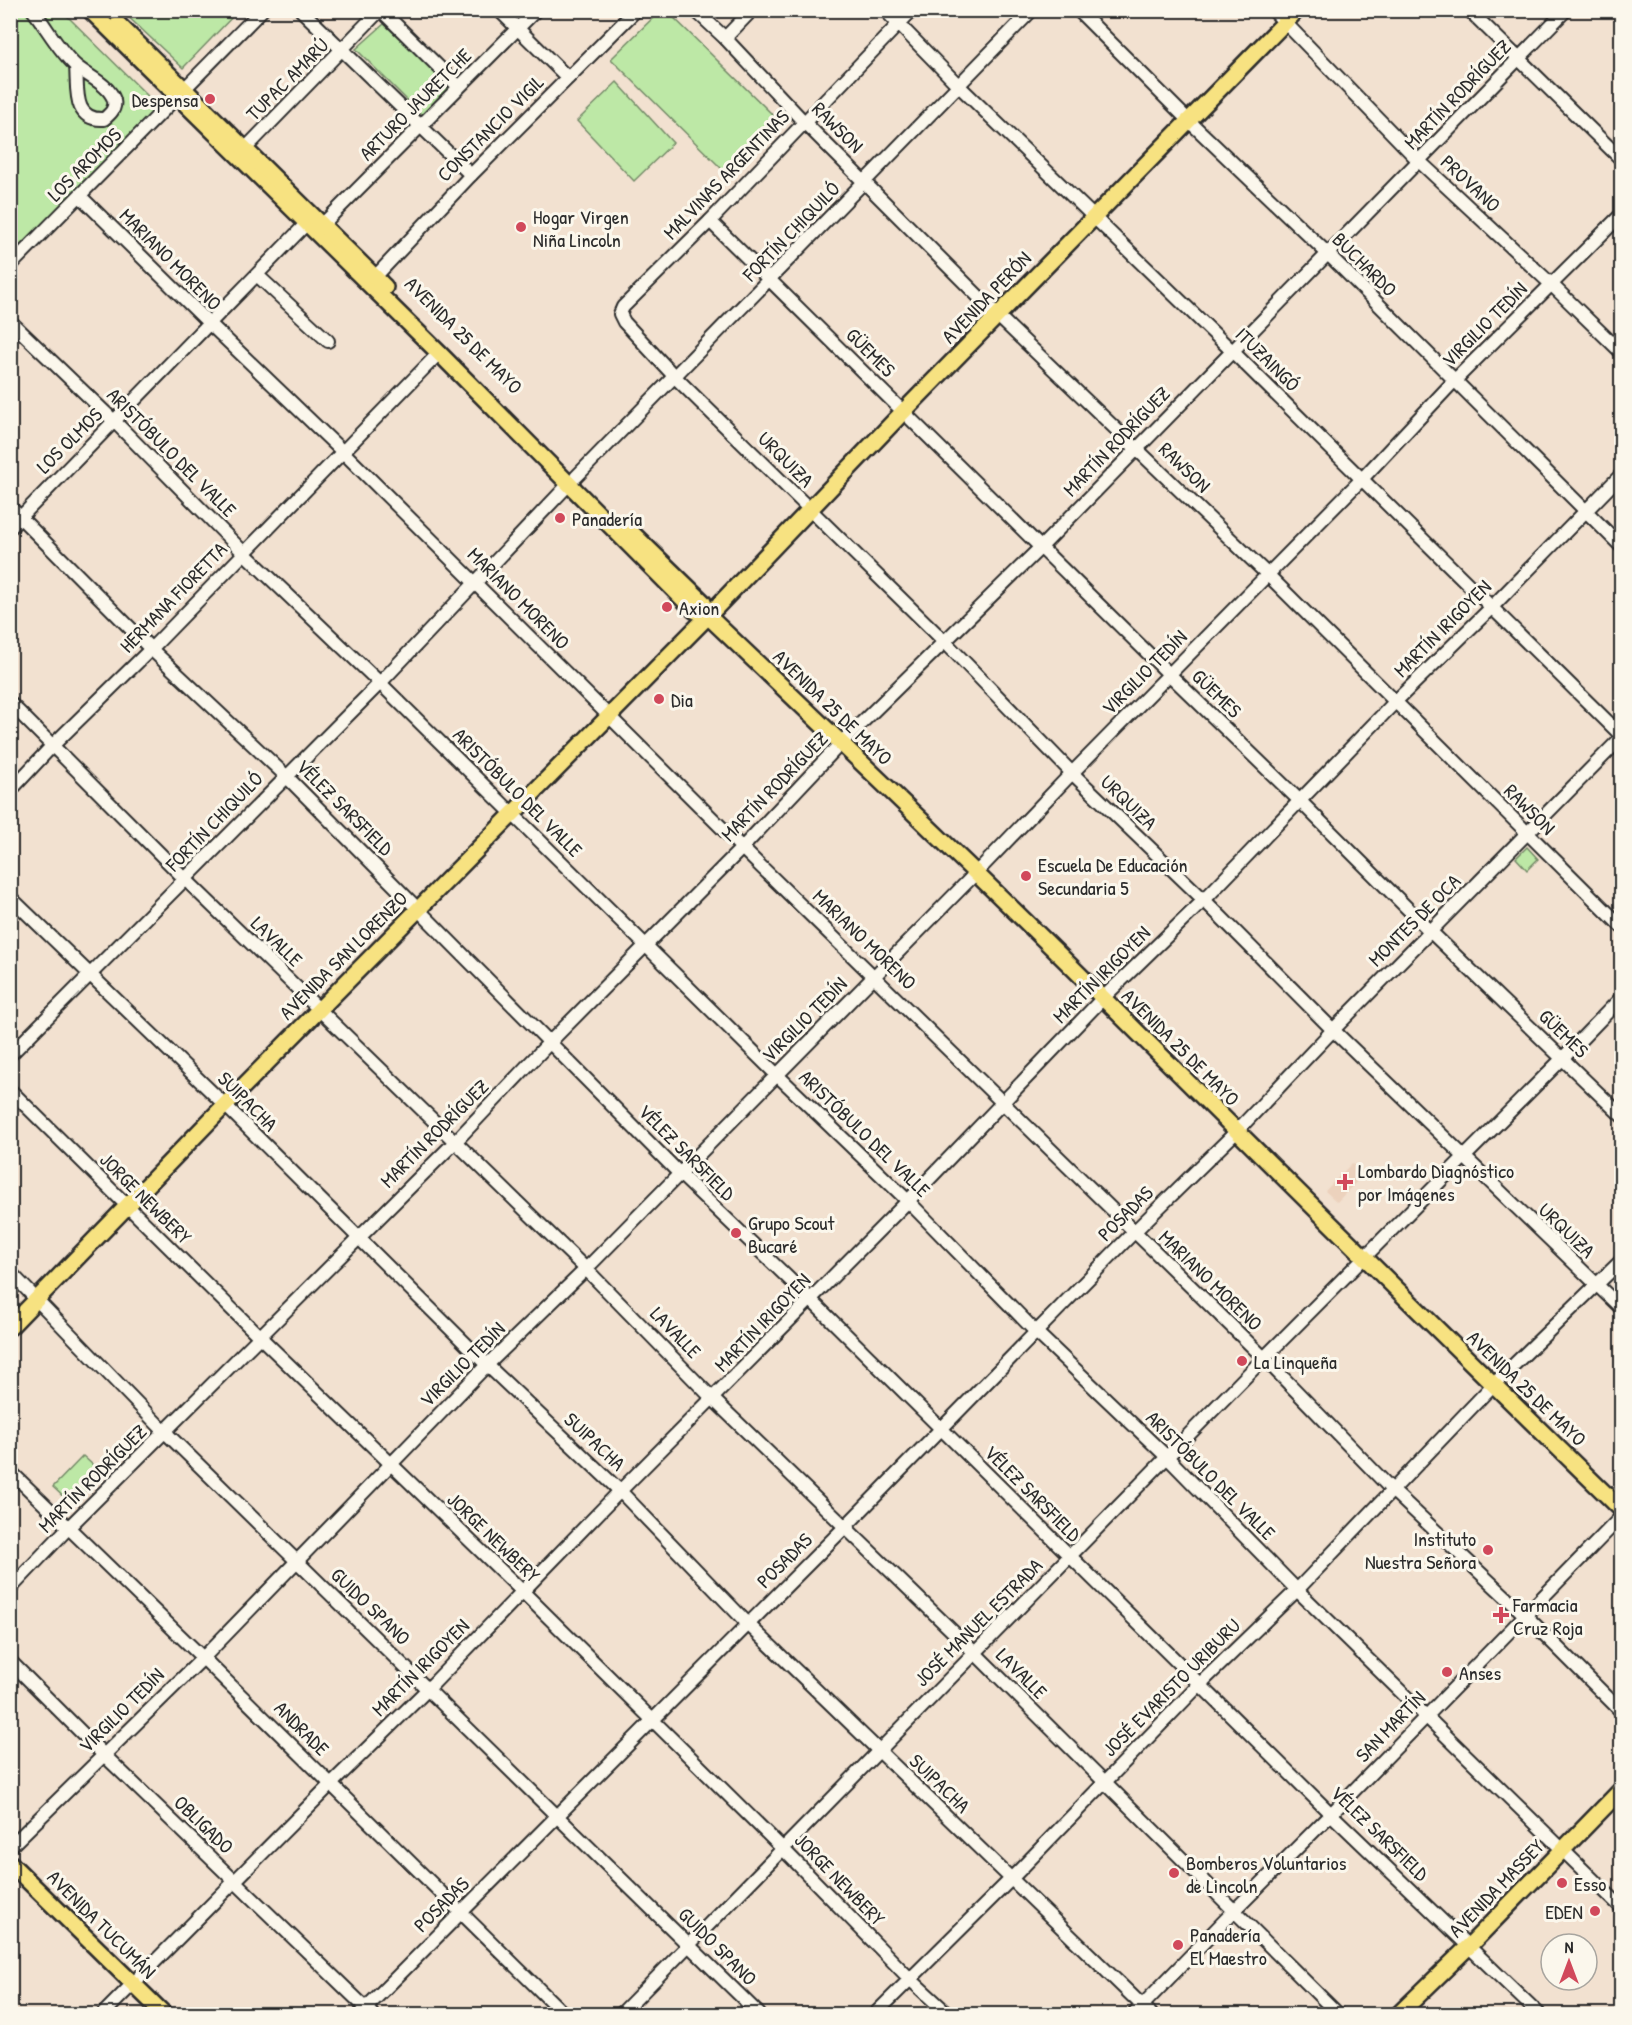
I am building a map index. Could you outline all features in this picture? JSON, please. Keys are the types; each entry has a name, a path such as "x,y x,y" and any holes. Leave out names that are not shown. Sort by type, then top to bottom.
{"main road":[{"path":"90,10 181,93"},
{"path":"104,10 181,93"},
{"name":"AVENIDA PERÓN","path":"708,616 903,412 1297,10"},
{"name":"AVENIDA 25 DE MAYO","path":"181,93 245,149 314,225 375,277 442,350"},
{"name":"AVENIDA 25 DE MAYO","path":"181,93 572,481 694,610 708,616 1104,998 1236,1132 1622,1510"},
{"name":"AVENIDA SAN LORENZO","path":"10,1327 225,1105 708,616"},
{"name":"AVENIDA MASSEY","path":"1399,2014 1469,1946 1622,1789"},
{"name":"AVENIDA TUCUMÁN","path":"10,1863 164,2014"}],"street":[{"path":"33,10 76,66"},
{"name":"LOS AROMOS","path":"10,266 262,10"},
{"path":"301,10 471,174"},
{"path":"381,10 459,87"},
{"name":"TUPAC AMARÚ","path":"245,149 381,10"},
{"path":"500,10 568,78"},
{"name":"ARTURO JAURETCHE","path":"314,225 419,126 536,10"},
{"name":"CONSTANCIO VIGIL","path":"375,277 471,174 636,10"},
{"name":"RAWSON","path":"695,10 998,315 1268,575 1622,927"},
{"path":"724,38 752,10"},
{"name":"ITUZAINGÓ","path":"885,10 959,86 1095,216 1622,737"},
{"name":"MALVINAS ARGENTINAS","path":"620,314 623,307 711,221 912,10"},
{"name":"FORTÍN CHIQUILÓ","path":"10,1054 380,682 572,481 1032,10"},
{"name":"BUCHARDO","path":"1078,10 1189,121 1327,253 1622,547"},
{"name":"PROVANO","path":"1273,10 1419,161 1622,353"},
{"path":"1468,10 1622,160"},
{"name":"MARTÍN RODRÍGUEZ","path":"10,1589 68,1528 455,1142 550,1042 742,848 841,743 1041,547 1566,10"},
{"name":"MARIANO MORENO","path":"80,196 344,452 742,848 875,975 1264,1358 1392,1490 1524,1614 1622,1712"},
{"name":"VIRGILIO TEDÍN","path":"10,1847 203,1658 487,1365 586,1269 1361,480 1454,381 1622,214"},
{"name":"GÜEMES","path":"711,221 1169,674 1301,801 1430,932 1622,1116"},
{"name":"LOS OLMOS","path":"10,528 256,275 314,225"},
{"path":"256,275 328,341"},
{"name":"URQUIZA","path":"620,314 624,322 675,377 945,642 1071,773 1204,900 1463,1157 1622,1309"},
{"name":"ARISTÓBULO DEL VALLE","path":"10,321 115,422 244,553 380,682 776,1074 908,1201 1036,1332 1168,1458 1297,1590 1622,1908"},
{"name":"HERMANA FIORETTA","path":"10,791 442,350"},
{"name":"MARTÍN IRIGOYEN","path":"103,2014 428,1689 620,1491 908,1201 1104,998 1204,900 1396,701 1622,474"},
{"name":"VÉLEZ SARSFIELD","path":"10,507 151,649 286,776 679,1173 810,1299 1331,1814 1539,2014"},
{"name":"LAVALLE","path":"10,704 185,879 586,1269 713,1399 975,1653 1338,2014"},
{"name":"MONTES DE OCA","path":"1236,1132 1333,1030 1622,737"},
{"name":"SUIPACHA","path":"10,897 225,1105 487,1365 620,1491 748,1624 1142,2012"},
{"name":"JOSÉ MANUEL ESTRADA","path":"621,2014 1363,1257 1622,997"},
{"name":"JORGE NEWBERY","path":"10,1090 653,1720 910,1979 948,2014"},
{"name":"POSADAS","path":"366,2012 460,1912 1236,1132"},
{"name":"JOSÉ EVARISTO URIBURU","path":"875,2014 1010,1880 1200,1684 1297,1590 1493,1385 1622,1260"},
{"name":"GUIDO SPANO","path":"10,1272 165,1432 759,2014"},
{"name":"ANDRADE","path":"10,1471 564,2014"},
{"name":"SAN MARTÍN","path":"1142,2012 1233,1911 1622,1516"},
{"name":"OBLIGADO","path":"10,1661 366,2012"}],"shaded area":[{"name":"Lombardo Diagnóstico por Imágenes","path":"1352,1163 1364,1174 1337,1202 1325,1191"}],"green space":[{"path":"11,11 62,11 160,108 11,254"},
{"path":"122,11 238,11 183,68"},
{"path":"660,11 667,11 777,119 725,172 611,59"},
{"path":"384,24 450,85 422,115 356,49"},
{"path":"617,82 673,143 634,181 577,121"},
{"path":"1527,847 1538,859 1527,870 1516,858"},
{"path":"83,1456 103,1474 72,1505 53,1487"}],"place":[{"name":"Despensa","path":"210,99"},
{"name":"Hogar Virgen Niña Lincoln","path":"521,227"},
{"name":"Panadería","path":"560,518"},
{"name":"Axion","path":"667,607"},
{"name":"Dia","path":"659,699"},
{"name":"Escuela De Educación Secundaria 5","path":"1026,876"},
{"name":"Lombardo Diagnóstico por Imágenes","path":"1345,1182"},
{"name":"Grupo Scout Bucaré","path":"736,1233"},
{"name":"La Linqueña","path":"1242,1361"},
{"name":"Instituto Nuestra Señora","path":"1488,1550"},
{"name":"Farmacia Cruz Roja","path":"1501,1615"},
{"name":"Anses","path":"1447,1672"},
{"name":"Bomberos Voluntarios de Lincoln","path":"1174,1873"},
{"name":"Esso","path":"1562,1883"},
{"name":"EDEN","path":"1595,1911"},
{"name":"Panadería El Maestro","path":"1178,1945"}]}
